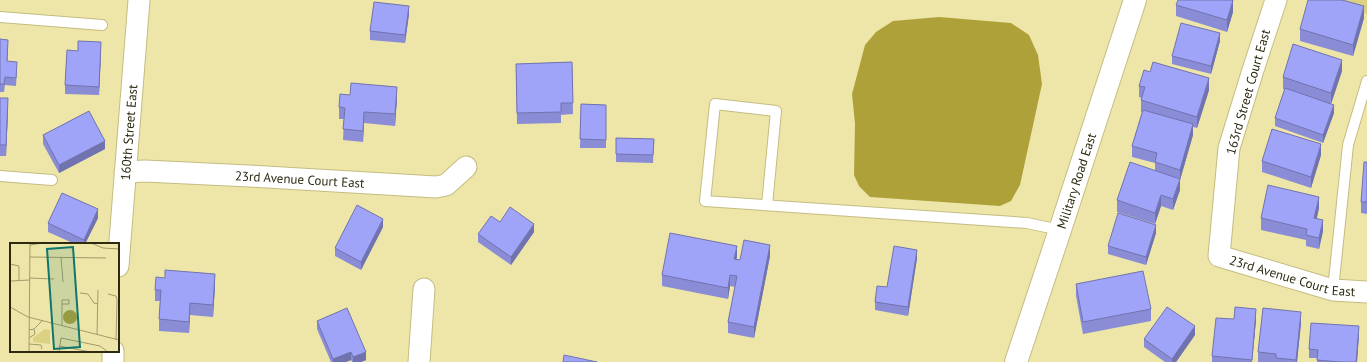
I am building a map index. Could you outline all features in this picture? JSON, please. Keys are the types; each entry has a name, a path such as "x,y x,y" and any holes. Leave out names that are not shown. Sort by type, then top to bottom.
{"street":[{"name":"160th Street East","path":"119,253 139,0"},
{"name":"Military Road East","path":"1016,362 1135,0"},
{"name":"163rd Street Court East","path":"1219,256 1229,148 1276,0"},
{"name":"23rd Avenue Court East","path":"125,172 145,171 212,174 436,187 446,186 466,167"},
{"name":"23rd Avenue Court East","path":"1219,256 1333,290 1367,292"},
{"path":"418,362 424,289"}],"lane":[{"path":"0,18 102,25"},
{"path":"1333,290 1348,145 1367,81"},
{"path":"768,205 776,110 715,104 705,201 1027,223 1060,230"},
{"path":"0,176 52,180"}],"shaded area":[{"path":"1325,0 1367,0 1367,14"},
{"path":"939,17 1011,23 1029,35 1038,55 1042,84 1020,185 1011,201 1000,206 870,197 859,186 854,175 855,124 852,94 865,45 876,32 893,21"}],"building":[{"path":"1178,0 1233,0 1227,20 1176,5"},
{"path":"1308,0 1342,0 1364,6 1353,45 1300,29"},
{"path":"374,2 409,6 405,35 370,31"},
{"path":"1181,23 1220,33 1211,66 1172,56"},
{"path":"0,39 8,40 7,61 17,62 16,78 5,77 4,84 0,84"},
{"path":"78,41 101,42 99,87 65,85 67,50 78,51"},
{"path":"1293,44 1342,60 1331,93 1283,77"},
{"path":"572,62 573,103 561,103 561,112 517,113 516,64"},
{"path":"1153,62 1209,78 1197,117 1141,100 1145,87 1139,86 1144,70 1150,72"},
{"path":"351,83 397,87 395,114 364,112 363,131 343,129 345,108 339,107 340,94 350,95"},
{"path":"1285,88 1334,105 1323,135 1275,118"},
{"path":"0,98 8,98 6,145 0,145"},
{"path":"581,104 606,105 606,140 580,139"},
{"path":"1143,110 1193,124 1180,170 1155,162 1157,153 1132,146"},
{"path":"89,111 105,141 59,165 43,135"},
{"path":"1272,129 1321,144 1311,177 1262,161"},
{"path":"616,138 654,139 653,155 616,154"},
{"path":"1130,162 1180,179 1173,199 1161,195 1155,213 1117,200"},
{"path":"1364,162 1367,162 1367,202 1361,202"},
{"path":"1268,185 1319,197 1314,218 1323,220 1319,238 1306,235 1307,229 1261,218"},
{"path":"62,193 98,209 84,240 48,223"},
{"path":"357,205 383,219 361,262 335,248"},
{"path":"510,207 534,224 511,257 478,234 491,216 500,222"},
{"path":"1118,213 1156,225 1146,257 1108,246"},
{"path":"670,233 737,246 734,259 740,260 744,240 770,245 754,327 728,322 737,276 730,275 728,288 662,275"},
{"path":"894,246 917,250 908,307 875,302 877,286 887,287"},
{"path":"165,270 215,274 213,305 190,303 189,322 159,319 161,290 155,290 156,277 165,278"},
{"path":"1143,271 1151,309 1083,322 1076,284"},
{"path":"1167,307 1195,326 1172,359 1144,339"},
{"path":"1235,307 1256,309 1252,360 1212,356 1216,318 1234,319"},
{"path":"347,308 366,352 353,357 351,352 333,359 317,321"},
{"path":"1263,308 1301,312 1296,360 1276,358 1276,354 1258,352"},
{"path":"1311,323 1359,326 1356,362 1317,360 1318,350 1309,349"},
{"path":"564,355 597,362 563,362"}]}
